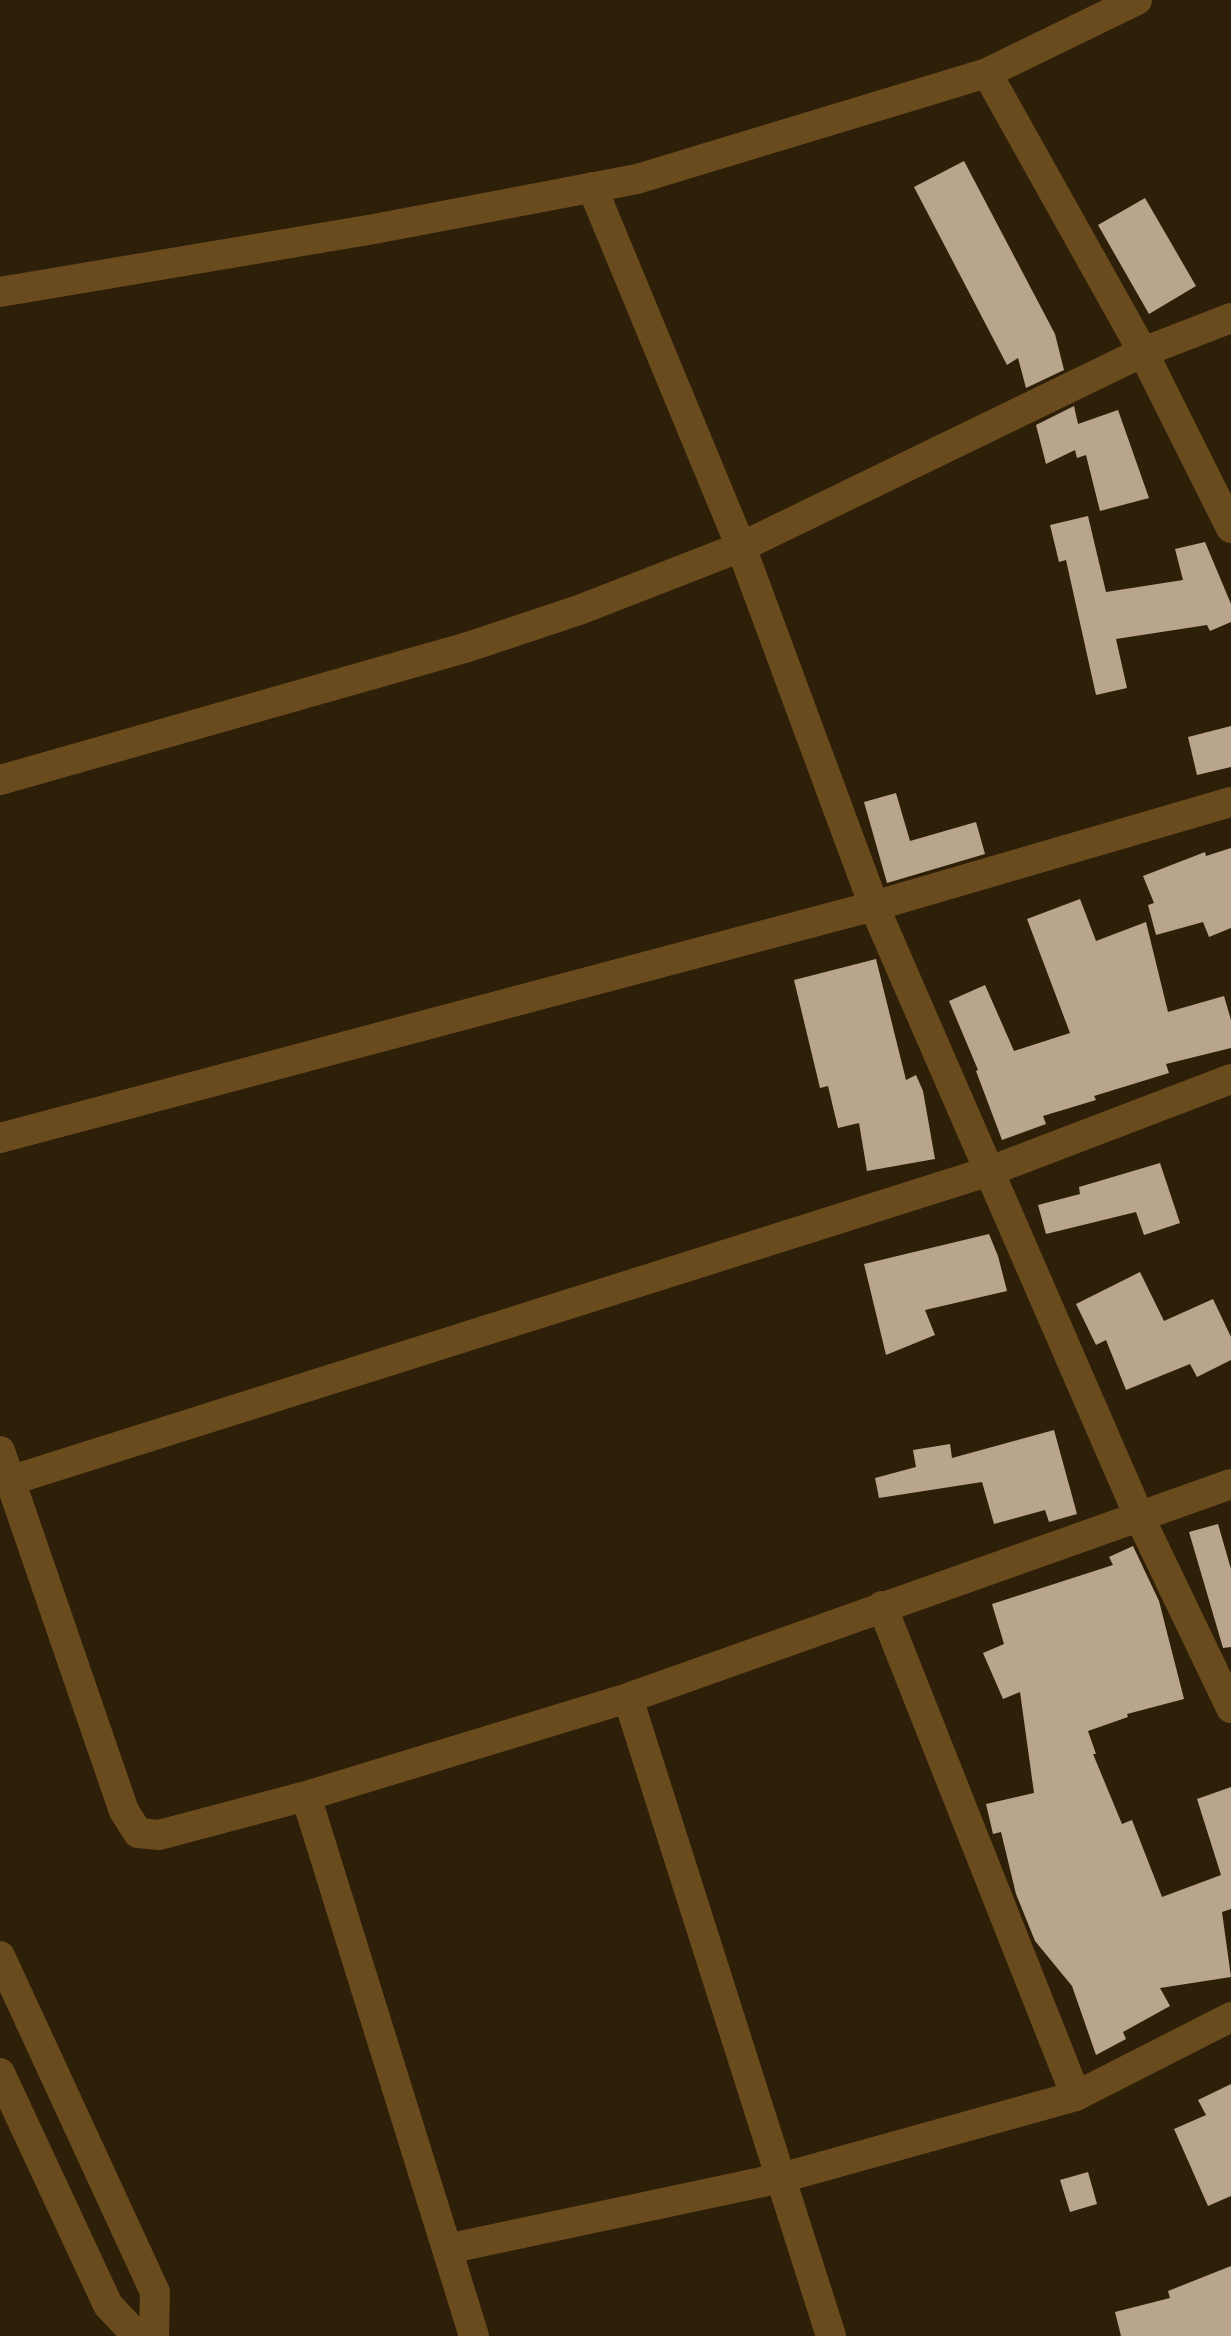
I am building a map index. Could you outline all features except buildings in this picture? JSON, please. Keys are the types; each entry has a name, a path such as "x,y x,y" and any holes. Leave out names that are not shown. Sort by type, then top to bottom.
{"street":[{"path":"0,292 374,229 638,179 987,72 1136,0"},
{"path":"987,72 1143,352 1231,528"},
{"path":"592,187 740,547 874,906 1138,1516 1231,1708"},
{"path":"0,780 468,647 579,610 740,547 1143,352 1231,318"},
{"path":"0,1138 874,906 1231,802"},
{"path":"10,1481 990,1171 1231,1078"},
{"path":"0,1452 124,1811 138,1833 159,1835 306,1796 628,1698 1231,1484"},
{"path":"882,1606 1076,2096"},
{"path":"628,1698 831,2336"},
{"path":"306,1796 474,2336"},
{"path":"0,1956 155,2292 154,2336"},
{"path":"447,2249 781,2178 1076,2096 1231,2017"},
{"path":"0,2073 108,2304 137,2336"}]}
